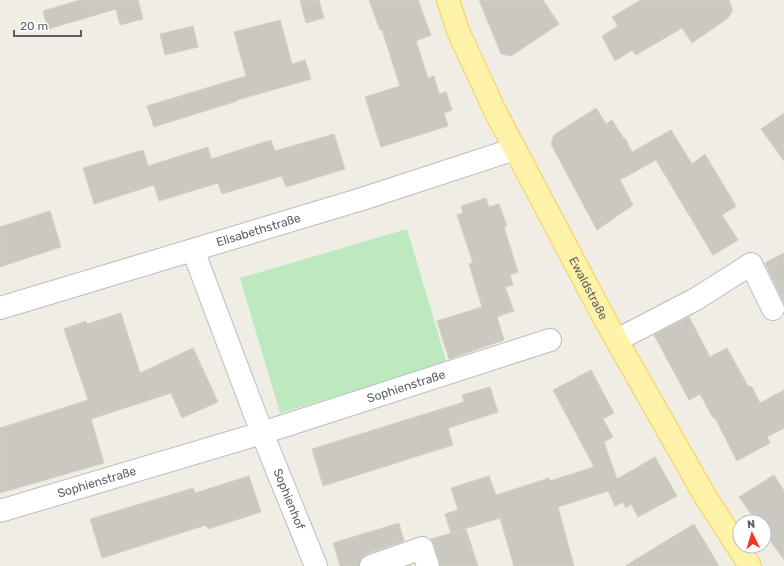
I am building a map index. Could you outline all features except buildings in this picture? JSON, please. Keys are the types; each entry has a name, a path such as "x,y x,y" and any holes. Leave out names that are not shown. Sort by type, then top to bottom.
{"main road":[{"name":"Ewaldstraße","path":"448,0 458,32 496,113 515,149 617,340 705,496 750,566"}],"street":[{"name":"Elisabethstraße","path":"0,308 362,199 515,149"},
{"path":"193,250 262,433"},
{"path":"617,340 696,299 751,264 773,309"},
{"name":"Sophienstraße","path":"0,511 262,433 550,340"},
{"name":"Sophienhof","path":"262,433 316,566"},
{"path":"371,566 422,548 428,566"}],"green space":[{"path":"407,229 447,364 280,413 240,278"}]}
